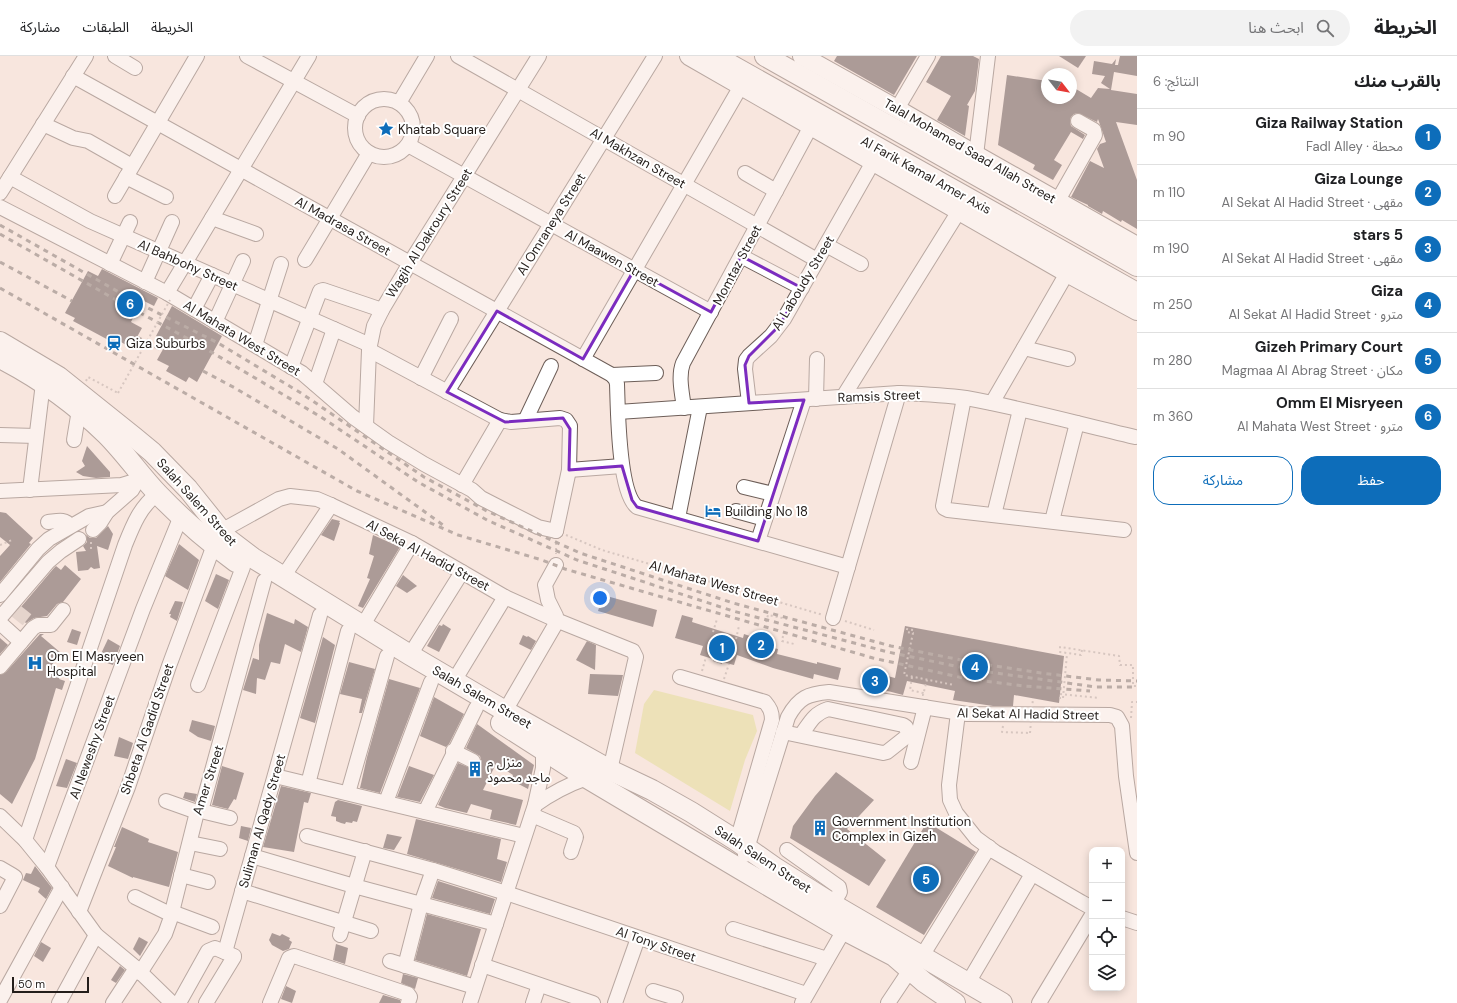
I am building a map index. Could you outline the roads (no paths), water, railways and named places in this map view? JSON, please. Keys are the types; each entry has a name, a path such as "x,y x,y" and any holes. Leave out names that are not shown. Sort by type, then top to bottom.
{"highway":[{"name":"Al Farik Kamal Amer Axis","path":"715,56 1137,293"},
{"name":"Al Farik Kamal Amer Axis","path":"765,56 1137,266"},
{"name":"Salah Salem Street","path":"0,342 59,377 152,452 188,489 218,538 243,567 274,579 355,628 410,655 610,770 671,801 833,904 916,963 924,982 950,998"},
{"name":"Salah Salem Street","path":"0,358 43,383 79,410 118,447 158,494 181,516 244,552 274,579 320,615 355,628 387,656 476,708 587,778 844,930 894,956 968,982 1002,1003"},
{"path":"142,475 148,467 152,452"},
{"path":"158,494 167,488 172,487 188,489"},
{"path":"648,813 658,811 670,815 724,846 732,847 742,845"},
{"path":"894,956 950,998 976,1003"}],"main road":[{"path":"689,56 1067,273 1137,311"},
{"name":"Talal Mohamed Saad Allah Street","path":"802,56 820,61 897,109 1057,202 1137,246"}],"street":[{"path":"0,193 86,56"},
{"path":"115,56 135,68"},
{"path":"115,196 197,56"},
{"path":"247,56 358,116"},
{"path":"168,297 185,263 309,56"},
{"path":"399,103 427,56"},
{"name":"Al Makhzan Street","path":"458,56 817,260"},
{"name":"Wagih Al Dakroury Street","path":"366,426 370,347 374,326 410,263 539,56"},
{"name":"Al Omraneya Street","path":"447,392 655,56"},
{"path":"897,109 928,56"},
{"path":"976,155 988,56"},
{"name":"Al Madrasa Street","path":"74,76 612,375"},
{"path":"583,359 741,86"},
{"path":"391,100 399,103 410,115 412,122 412,134 408,145 403,150 390,157 383,157 369,153 359,143 356,137 356,123 362,109 376,101 391,100"},
{"path":"1057,202 1095,135 1094,130 1078,121"},
{"path":"43,124 73,138 88,141 166,198"},
{"name":"Momtaz Street","path":"684,408 681,369 812,126"},
{"name":"Al Maawen Street","path":"408,145 711,312"},
{"path":"305,260 369,153"},
{"name":"Al Laboudy Street","path":"749,403 745,369 746,360 771,336 778,327 802,288 873,162"},
{"path":"745,173 776,191"},
{"name":"Al Bahbohy Street","path":"10,177 90,221 334,329 370,347 421,378 500,420"},
{"name":"Al Mahata West Street","path":"0,207 145,282 168,297 194,309 291,367 315,384 353,417 388,442 467,488 481,492 508,506 540,519 556,531 569,470"},
{"path":"843,397 959,211"},
{"path":"212,218 256,234"},
{"path":"110,264 125,236 130,222"},
{"path":"145,282 172,222"},
{"path":"826,244 861,264"},
{"path":"741,256 802,288"},
{"path":"215,322 243,261"},
{"path":"255,345 281,264"},
{"path":"992,403 1067,273"},
{"path":"194,309 212,275"},
{"path":"291,367 319,292 323,290 382,310"},
{"path":"421,378 451,319"},
{"path":"315,384 334,329"},
{"path":"1024,348 1068,358"},
{"path":"758,541 773,494 810,399 817,359"},
{"path":"525,421 551,366"},
{"path":"612,375 656,373"},
{"path":"612,375 617,384 622,466 632,500 637,507 848,567"},
{"path":"30,490 43,383"},
{"path":"833,618 899,393"},
{"name":"Ramsis Street","path":"618,412 899,393 964,398 992,403 1134,438"},
{"path":"964,398 943,506 944,508 948,510 1124,530"},
{"path":"678,518 700,407"},
{"path":"74,440 79,410"},
{"path":"994,515 1020,410"},
{"path":"467,488 500,420 511,422 560,418 566,420 570,429 569,470 622,466"},
{"path":"1052,521 1076,423"},
{"path":"0,435 36,436"},
{"path":"0,491 122,485 135,481 142,475"},
{"path":"93,530 100,523 107,512 132,490 142,475"},
{"path":"744,487 773,494"},
{"path":"25,840 125,545 142,509 146,503 158,494"},
{"path":"126,496 142,509"},
{"name":"Al Seka Al Hadid Street","path":"218,538 279,499 290,496 317,499 331,504 412,543 505,597 634,652 636,656 610,770"},
{"name":"Amer Street","path":"113,1003 165,934 172,914 199,812 274,579 331,504"},
{"path":"736,511 765,519"},
{"path":"0,618 6,603 38,549 70,526 89,516 107,512"},
{"name":"Al Neweshy Street","path":"48,867 143,609 181,516"},
{"path":"48,522 63,520 70,526"},
{"name":"Shbeta Al Gadid Street","path":"79,912 128,786 169,666 218,538"},
{"path":"6,603 52,558 79,540"},
{"path":"308,784 355,628 412,543"},
{"path":"505,711 554,630 556,620 555,612 548,600 545,585 556,565"},
{"path":"198,685 243,567"},
{"path":"410,655 462,572"},
{"path":"454,681 505,597"},
{"path":"0,667 21,642 32,624 51,625 63,610"},
{"name":"Suliman Al Qady Street","path":"225,952 320,615"},
{"path":"0,623 21,642"},
{"path":"348,793 387,656"},
{"path":"680,677 765,702 772,713 772,720 742,845"},
{"path":"386,802 431,682"},
{"name":"Al Sekat Al Hadid Street","path":"740,869 742,845 783,732 793,709 803,698 814,693 829,692 923,701 958,713 1110,715 1117,717 1122,726 1126,776 1137,853"},
{"path":"911,762 923,701"},
{"path":"424,812 476,708"},
{"path":"783,732 883,753 887,752 908,734 906,727 903,725 828,709 819,712 801,735"},
{"path":"958,713 949,785 950,800 956,813 976,838 1032,874 1089,906"},
{"path":"470,1003 533,810 541,781 543,750"},
{"path":"454,751 473,761"},
{"path":"275,776 524,836"},
{"path":"533,810 551,794 562,787 587,778"},
{"path":"166,800 199,812 230,818"},
{"path":"533,810 574,833 576,837 571,852"},
{"path":"0,816 25,840 48,867 96,935 138,971 157,997 172,1003"},
{"name":"Al Tony Street","path":"307,836 433,870 506,893 638,938 804,999"},
{"path":"190,843 220,849"},
{"path":"888,1003 916,963 989,847"},
{"path":"787,850 839,887 840,892 833,904"},
{"path":"341,929 365,851"},
{"path":"252,856 354,886 496,924"},
{"path":"0,868 14,876 14,879 0,906"},
{"path":"406,966 421,904 433,870"},
{"path":"968,982 1032,874"},
{"path":"181,876 208,882"},
{"path":"0,1000 62,887"},
{"path":"242,891 341,929 371,931"},
{"path":"135,897 172,914 212,927"},
{"path":"1039,1003 1090,919"},
{"path":"1125,919 1137,923"},
{"path":"733,929 827,959"},
{"path":"804,999 844,930"},
{"path":"58,1003 96,935"},
{"path":"615,1003 638,938"},
{"path":"180,1003 208,951 215,948 234,956 234,959 206,1003"},
{"path":"271,1003 288,960 294,956 408,994 409,1001"},
{"path":"390,961 475,987"},
{"path":"482,965 539,985 562,998 592,1003"},
{"path":"533,1003 539,985"},
{"path":"658,996 676,998"}],"tunnel":[{"path":"16,611 30,622"}],"railway":[{"path":"0,225 140,304 218,343 301,393 424,477 487,511 580,553 733,603 891,646 976,663 1041,673 1099,680 1137,681"},
{"path":"0,234 118,301 196,343 321,417 418,482 487,520 577,560 733,611 888,652 974,670 1096,687 1135,687"},
{"path":"0,262 72,301"},
{"path":"0,288 357,491 458,535 542,560 565,569 873,658 968,679 1024,686 1090,691"},
{"path":"137,337 163,351"},
{"path":"203,371 235,388 338,449 443,525"}],"place":[{"name":"Khatab Square","path":"386,129"},
{"name":"Omm El Misryeen","path":"130,304"},
{"name":"Giza Suburbs","path":"114,343"},
{"name":"Building No 18","path":"713,511"},
{"name":"Giza Lounge","path":"761,645"},
{"name":"Giza Railway Station","path":"722,648"},
{"name":"Om El Masryeen Hospital","path":"35,663"},
{"name":"Giza","path":"975,667"},
{"name":"5 stars","path":"875,681"},
{"name":"منزل م ماجد محمود","path":"475,769"},
{"name":"Government Institution Complex in Gizeh","path":"820,828"},
{"name":"Gizeh Primary Court","path":"926,879"}]}
